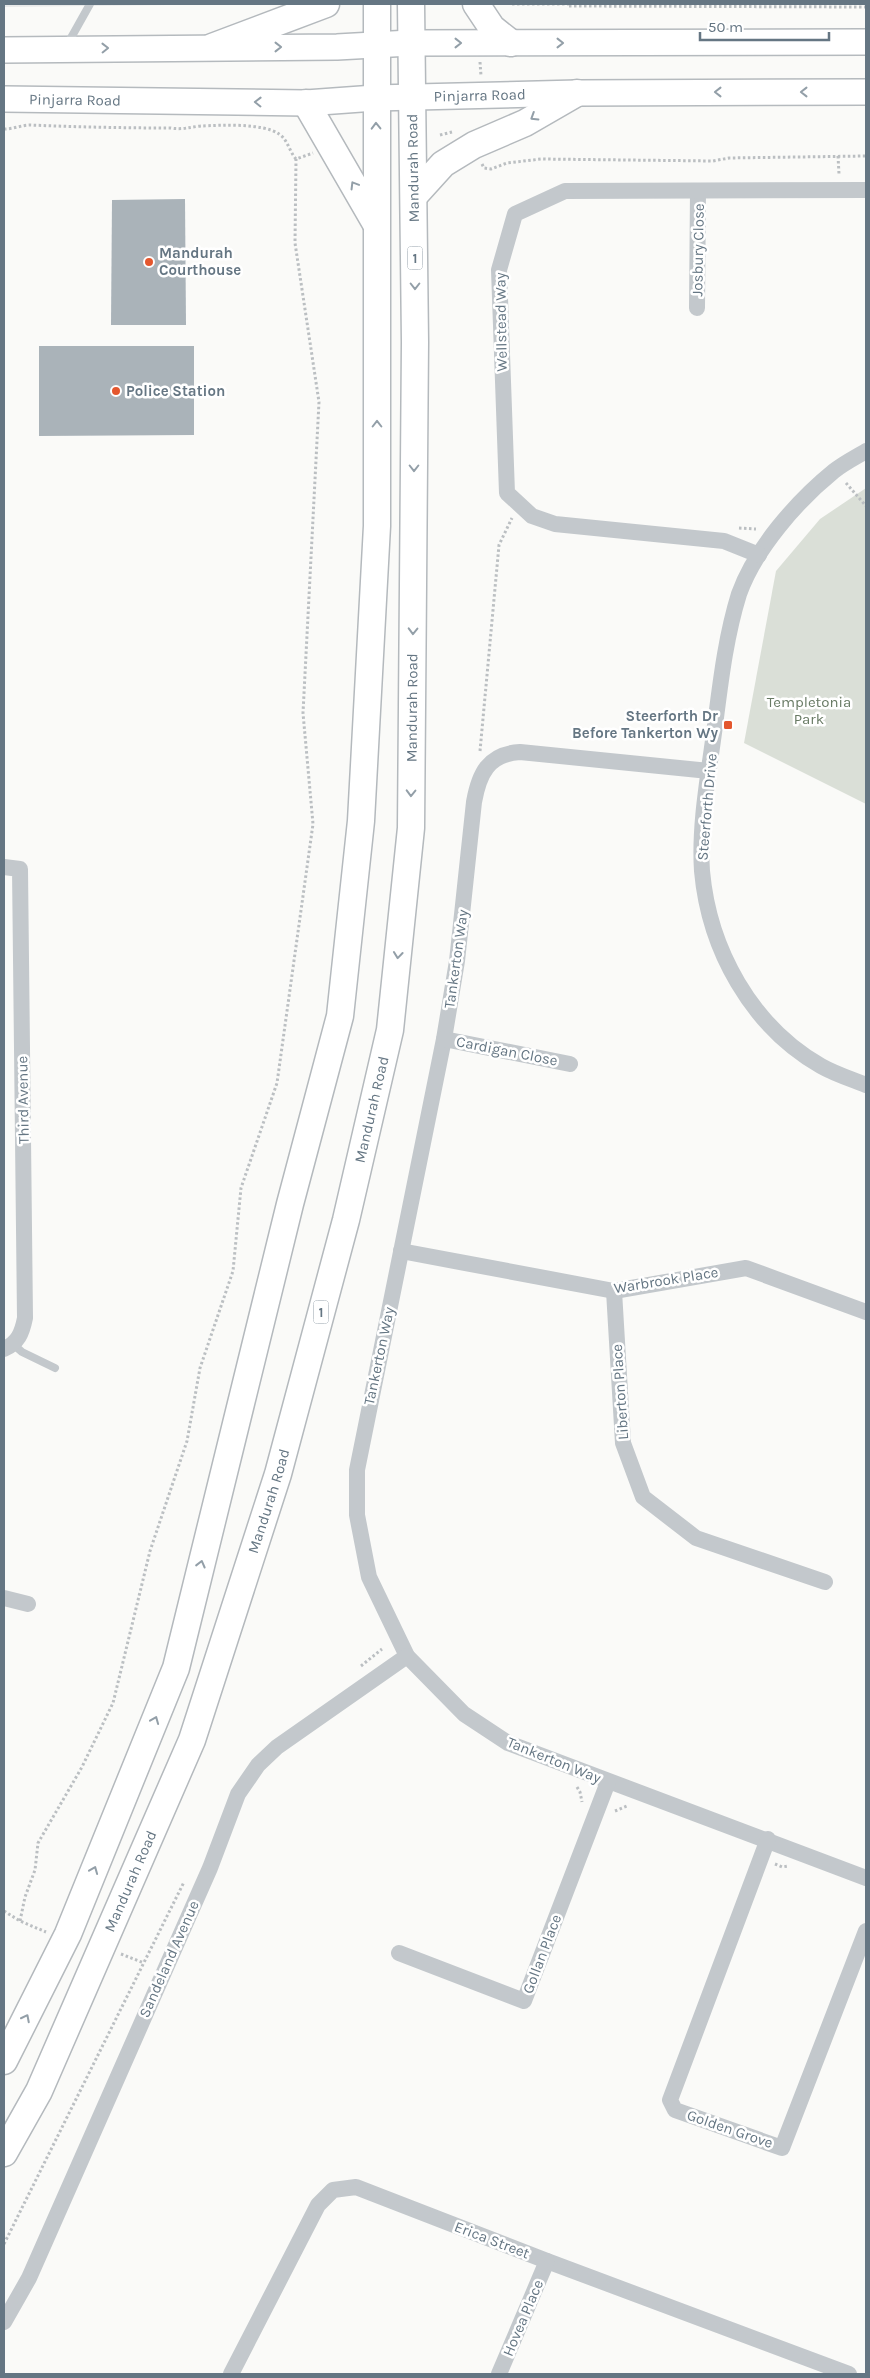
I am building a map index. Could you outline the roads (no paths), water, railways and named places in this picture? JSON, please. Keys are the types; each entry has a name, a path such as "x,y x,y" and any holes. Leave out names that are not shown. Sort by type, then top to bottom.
{"highway":[{"path":"212,47 326,4"},
{"path":"4,2061 68,1934 176,1668 290,1204 340,1016 361,822 377,526 378,227 375,98 377,4"},
{"name":"Mandurah Road","path":"4,2153 39,2091 192,1740 278,1474 346,1220 390,1030 411,828 414,196 410,43 411,4"},
{"path":"476,4 492,28 511,43"},
{"path":"414,196 442,164 474,145 525,123 577,93"},
{"path":"306,102 378,227"}],"main road":[{"path":"4,50 337,47 410,43 866,42"},
{"name":"Pinjarra Road","path":"4,99 306,102 375,98 577,93 866,92"}],"street":[{"name":"Wellstead Way","path":"759,555 741,546 724,541 555,524 532,516 507,494 498,270 515,214 565,191 866,190"},
{"name":"Josbury Close","path":"697,308 698,191"},
{"name":"Steerforth Drive","path":"866,451 835,470 798,502 759,555 740,592 724,656 709,771 702,869 710,919 730,970 743,993 775,1032 820,1066 866,1086"},
{"name":"Tankerton Way","path":"709,771 520,752 507,753 483,770 477,783 474,802 458,961 444,1039 357,1470 357,1514 369,1577 407,1656 464,1714 508,1743 608,1782 768,1839 866,1878"},
{"name":"Third Avenue","path":"4,867 20,869 25,1318 22,1331 9,1347"},
{"name":"Cardigan Close","path":"444,1039 570,1064"},
{"name":"Warbrook Place","path":"401,1251 614,1291 746,1268 866,1312"},
{"name":"Liberton Place","path":"614,1291 623,1443 643,1497 696,1538 825,1582"},
{"path":"4,1598 28,1604"},
{"name":"Sandeland Avenue","path":"4,2322 37,2260 210,1868 238,1794 258,1765 277,1747 407,1656"},
{"name":"Gollan Place","path":"399,1954 524,2001 608,1782"},
{"name":"Golden Grove","path":"768,1839 670,2100 675,2110 782,2148 866,1931"},
{"name":"Erica Street","path":"231,2374 318,2205 333,2190 356,2186 547,2261 849,2374"},
{"name":"Hovea Place","path":"499,2374 547,2261"}],"lane":[{"path":"65,49 90,4"},
{"path":"9,1347 56,1368"}],"place":[{"name":"Mandurah Courthouse","path":"149,262"},
{"name":"Police Station","path":"116,391"},
{"name":"Steerforth Dr Before Tankerton Wy","path":"728,725"}],"park label":[{"name":"Templetonia Park","path":"809,710"}]}
